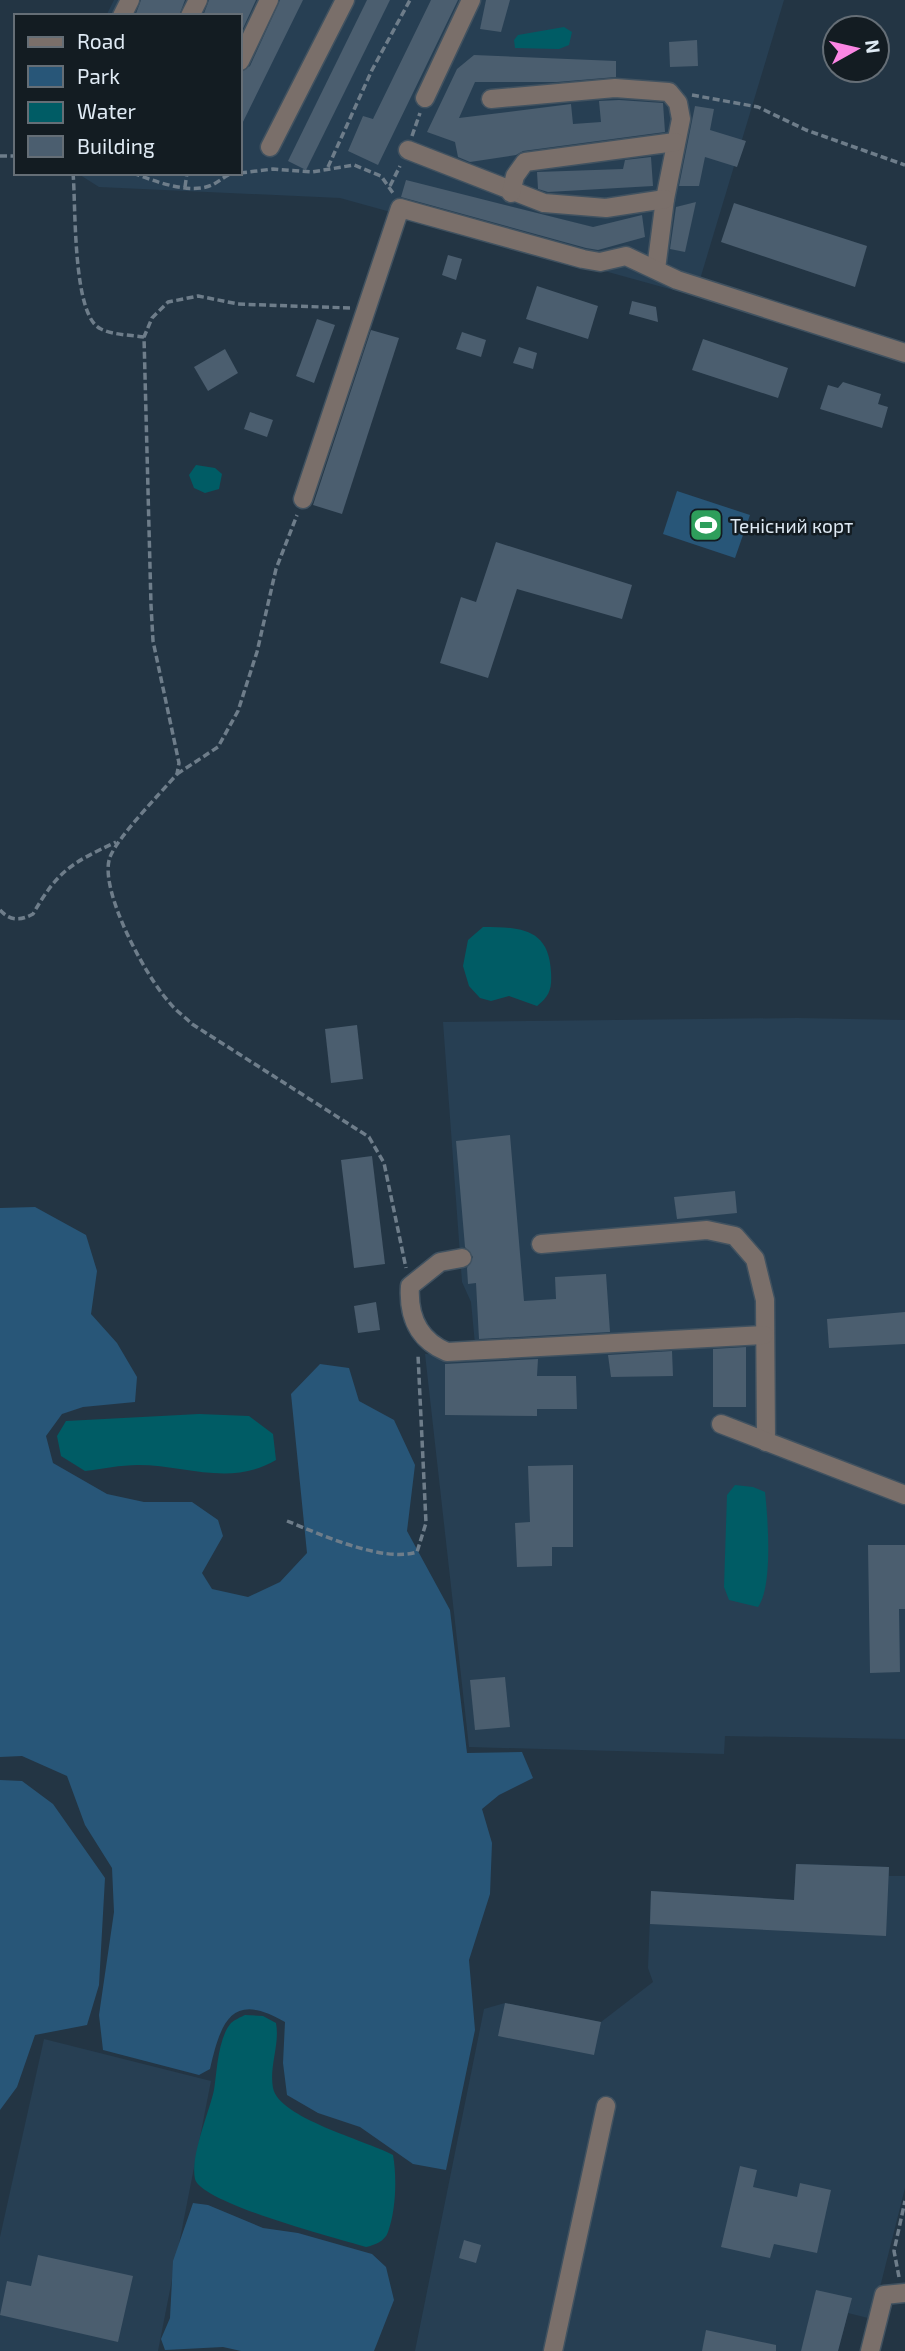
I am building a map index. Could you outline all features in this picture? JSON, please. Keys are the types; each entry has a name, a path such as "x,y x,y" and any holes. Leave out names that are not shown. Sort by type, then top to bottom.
{"lane":[{"path":"242,57 269,0"},
{"path":"271,147 345,0"},
{"path":"425,98 471,0"},
{"path":"491,99 615,88 669,92 678,103 681,119 665,199 656,269"},
{"path":"511,193 515,176 525,162 675,142"},
{"path":"408,150 511,193 544,203 606,208 665,199"},
{"path":"303,499 400,208 583,259 600,262 626,256 677,280 905,353"},
{"path":"541,1244 708,1230 735,1236 755,1259 765,1300 766,1442"},
{"path":"462,1258 440,1262 410,1286 414,1320 422,1336 447,1352 764,1335"},
{"path":"721,1423 905,1494"},
{"path":"553,2351 606,2106"},
{"path":"870,2351 884,2295 905,2293"}],"path":[{"path":"328,167 372,70 410,0"},
{"path":"669,92 758,107 806,130 905,165"},
{"path":"390,186 408,150 425,98"},
{"path":"242,173 273,169 312,172 328,167 354,165 372,171 390,186 400,208"},
{"path":"73,175 80,278 89,319 101,329 144,337"},
{"path":"140,175 185,187 214,185 230,175"},
{"path":"185,187 187,175"},
{"path":"177,774 179,753 153,641 144,337 152,318 168,302 198,296 238,304 288,308 366,307"},
{"path":"303,499 276,569 257,652 238,710 218,747 177,774 118,842 110,859 107,875 113,896 149,974 170,1004 192,1024 294,1092 359,1128 380,1151 410,1286"},
{"path":"0,916 17,919 33,914 47,890 72,863 118,842"},
{"path":"0,910 6,917"},
{"path":"287,1521 337,1542 409,1555 417,1552 426,1523 419,1374 422,1336"},
{"path":"884,2295 895,2289 900,2278 894,2251 905,2201"}],"shaded area":[{"path":"114,0 784,0 695,296 340,198 99,187 80,175 242,175 242,14 107,14"},
{"path":"797,1018 905,1020 905,1739 725,1736 724,1754 469,1747 425,1354 476,1355 471,1302 462,1282 443,1022"},
{"path":"796,1864 889,1867 889,1876 905,1876 905,2188 872,2319 848,2313 838,2351 415,2351 484,2009 505,2003 601,2022 653,1982 648,1968 651,1891 794,1900"},
{"path":"44,2039 211,2081 158,2351 0,2351 0,2237"}],"green space":[{"name":"Тенісний корт","path":"677,491 750,515 735,558 663,534"},
{"path":"35,1207 86,1235 97,1271 91,1314 117,1343 137,1377 135,1402 83,1407 62,1414 46,1436 53,1463 107,1494 144,1502 192,1502 218,1520 223,1536 202,1573 212,1589 248,1597 280,1582 307,1553 291,1394 320,1364 349,1368 359,1401 394,1420 415,1465 407,1531 450,1610 467,1753 522,1752 533,1778 499,1795 482,1809 492,1843 490,1894 469,1960 475,2030 446,2170 413,2164 360,2127 318,2113 287,2095 283,2063 285,2022 267,2013 252,2010 241,2011 232,2016 219,2037 210,2069 199,2075 103,2050 99,2015 114,1912 112,1868 85,1825 67,1776 22,1756 0,1757 0,1208"},
{"path":"0,1780 22,1781 53,1804 105,1878 99,1985 87,2025 35,2035 17,2087 0,2110"},
{"path":"193,2203 208,2205 263,2228 298,2233 372,2254 386,2267 394,2300 374,2351 241,2351 223,2347 165,2350 161,2339 170,2318 173,2261"}],"water":[{"path":"564,27 572,32 569,45 559,49 515,48 514,40 518,35"},
{"path":"196,465 215,468 222,474 219,489 205,493 194,488 189,475"},
{"path":"483,927 509,928 530,933 545,946 549,957 551,983 545,999 537,1006 509,996 491,1001 480,998 469,986 463,966 468,940"},
{"path":"199,1414 249,1416 273,1434 276,1460 259,1468 225,1473 138,1465 85,1471 61,1456 57,1436 66,1421"},
{"path":"735,1485 753,1487 765,1492 768,1569 763,1597 758,1607 729,1600 724,1587 727,1495"},
{"path":"245,2015 263,2016 276,2023 277,2039 272,2080 279,2099 306,2118 393,2155 393,2214 387,2235 379,2242 366,2247 272,2219 220,2199 195,2179 197,2147 214,2090 223,2037 231,2023"}],"building":[{"path":"141,0 185,0 180,14 136,14"},
{"path":"209,0 256,0 242,31 242,14 204,14"},
{"path":"280,0 303,0 242,124 242,71 250,66"},
{"path":"367,0 390,0 306,170 288,161"},
{"path":"431,0 458,0 378,165 348,151 363,116 373,119"},
{"path":"486,0 510,0 501,32 480,29"},
{"path":"697,40 698,66 670,67 669,42"},
{"path":"474,55 616,61 616,77 557,82 475,82 459,118 571,104 573,124 601,122 599,101 619,100 663,103 665,132 523,151 516,155 470,162 458,157 455,142 427,132 457,69"},
{"path":"695,106 714,109 710,130 746,141 737,167 705,157 699,186 679,186"},
{"path":"651,157 653,186 548,192 538,189 537,172 623,169 625,160"},
{"path":"406,180 593,227 642,215 645,237 598,250 586,248 401,197"},
{"path":"696,202 685,252 670,249 676,207"},
{"path":"734,203 867,246 855,287 721,242"},
{"path":"448,255 462,259 456,280 442,275"},
{"path":"537,286 598,306 588,339 526,319"},
{"path":"632,301 656,307 658,322 629,314"},
{"path":"317,319 335,325 314,383 296,376"},
{"path":"371,330 399,338 342,514 313,505"},
{"path":"462,332 486,340 481,357 456,349"},
{"path":"703,339 788,368 778,398 692,370"},
{"path":"519,347 537,353 533,369 513,363"},
{"path":"225,349 238,373 208,391 194,367"},
{"path":"843,382 881,394 878,404 888,407 882,428 820,409 828,385 838,388"},
{"path":"250,412 273,420 267,437 244,429"},
{"path":"496,542 632,585 622,619 517,589 488,678 440,663 461,597 476,602"},
{"path":"357,1025 363,1079 331,1083 325,1029"},
{"path":"510,1135 524,1301 556,1299 555,1277 606,1274 610,1332 479,1339 476,1283 468,1284 467,1268 473,1257 465,1247 456,1141"},
{"path":"372,1156 385,1264 354,1268 341,1160"},
{"path":"735,1191 737,1213 677,1219 674,1197"},
{"path":"376,1302 380,1330 358,1333 354,1306"},
{"path":"905,1312 905,1344 829,1348 827,1319"},
{"path":"746,1347 746,1407 713,1407 713,1349"},
{"path":"672,1351 673,1376 611,1377 608,1355"},
{"path":"538,1359 537,1376 576,1376 577,1409 537,1409 537,1416 445,1415 445,1364"},
{"path":"573,1465 573,1547 552,1547 552,1566 517,1567 515,1523 530,1522 528,1466"},
{"path":"868,1545 905,1545 905,1609 899,1609 900,1672 870,1673"},
{"path":"505,1677 510,1727 475,1730 470,1680"},
{"path":"796,1864 889,1867 886,1936 650,1924 651,1891 794,1900"},
{"path":"505,2003 601,2022 594,2055 498,2036"},
{"path":"740,2166 757,2170 753,2187 797,2197 800,2183 831,2190 817,2253 774,2244 770,2258 721,2247"},
{"path":"464,2240 481,2245 476,2263 459,2258"},
{"path":"38,2255 133,2276 118,2342 0,2315 7,2281 31,2286"},
{"path":"816,2290 852,2298 838,2351 801,2351"},
{"path":"706,2330 776,2345 776,2351 702,2351"}],"place":[{"name":"Тенісний корт","path":"706,525"}]}
